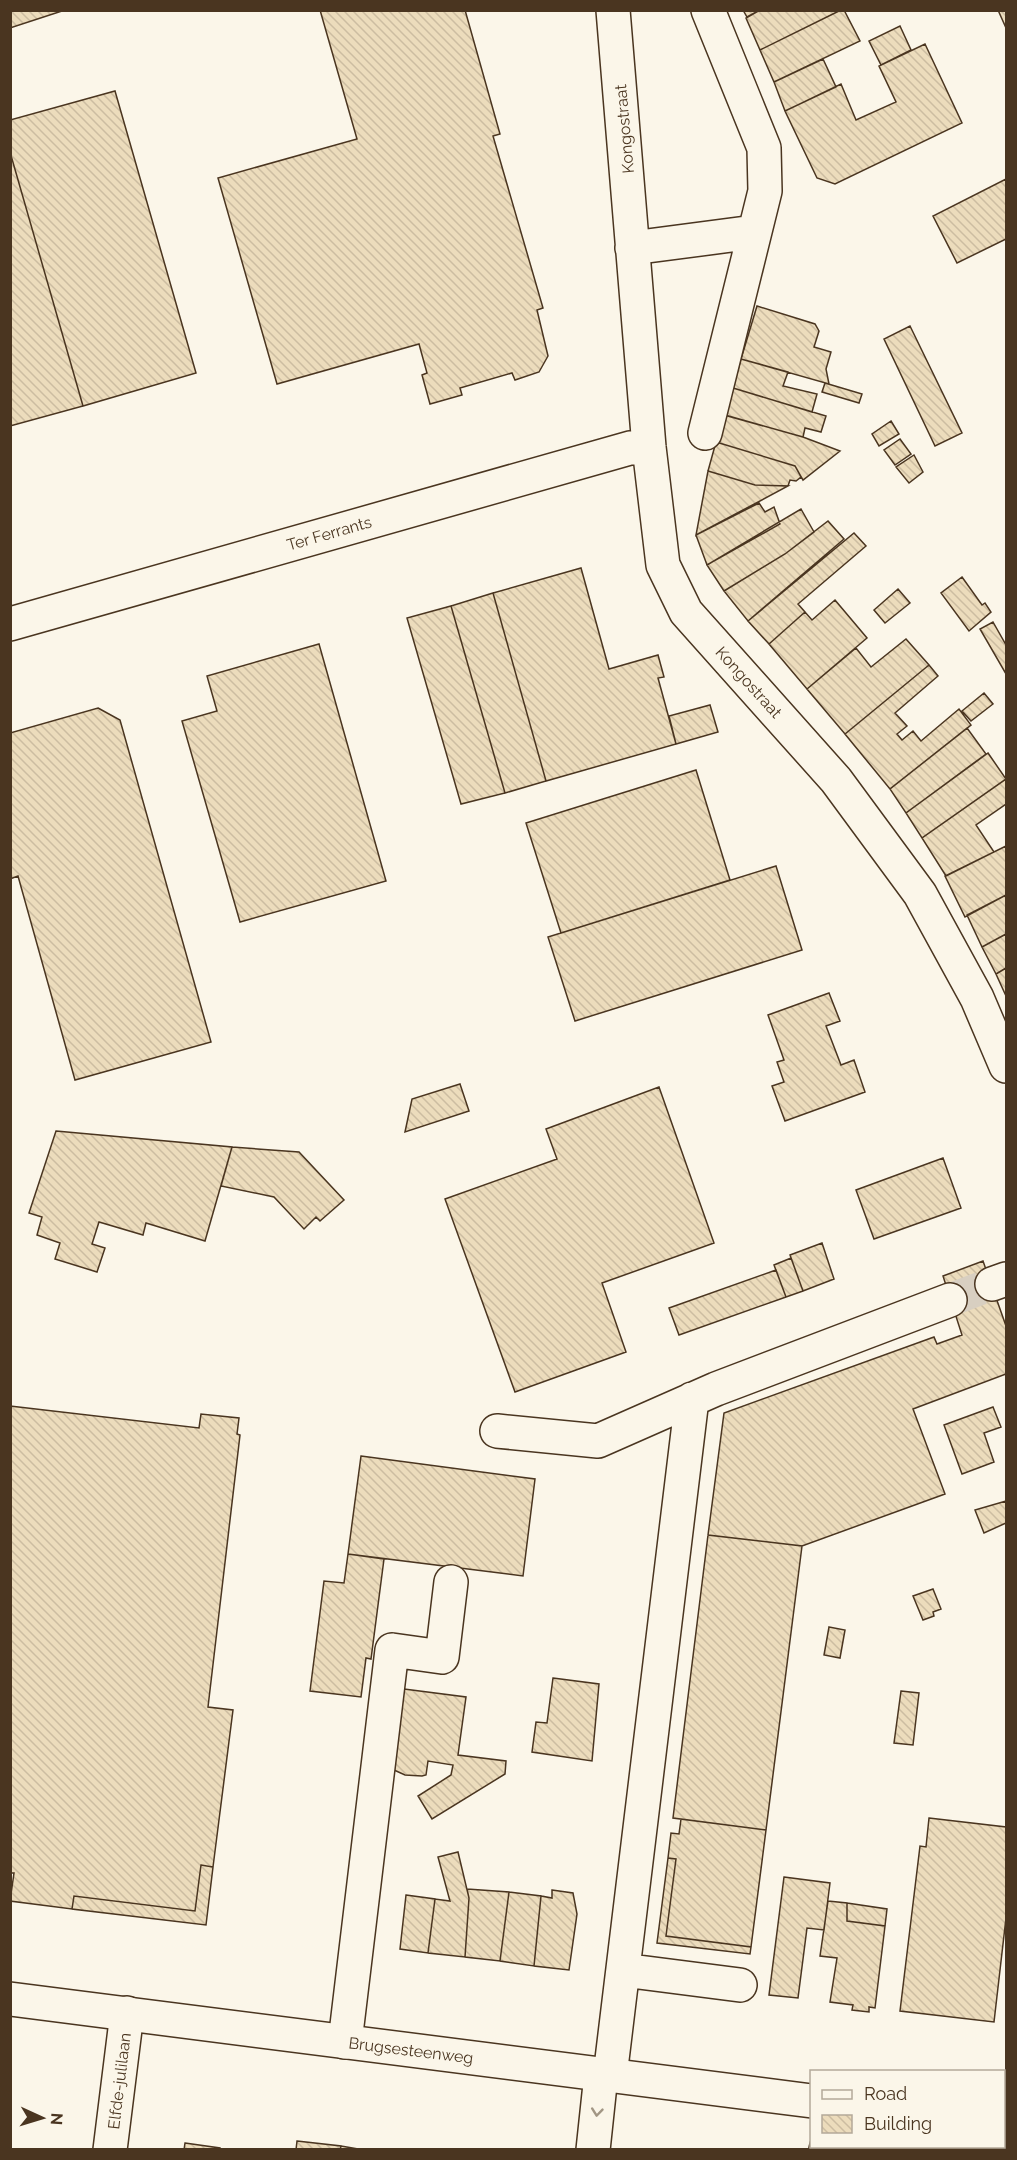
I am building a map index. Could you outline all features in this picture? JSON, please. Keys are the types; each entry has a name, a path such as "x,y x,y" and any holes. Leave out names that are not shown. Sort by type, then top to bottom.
{"street":[{"name":"Kongostraat","path":"613,10 649,447 663,566 686,612 836,780 920,894 977,998 1006,1066"},
{"path":"705,432 765,191 764,148 708,10"},
{"path":"632,248 754,232"},
{"name":"Ter Ferrants","path":"10,624 630,448 649,447"},
{"path":"498,1431 598,1441 692,1399 950,1300"},
{"path":"593,2150 623,1971 692,1399"},
{"path":"345,2042 392,1650 442,1657 452,1582"},
{"path":"623,1971 740,1985"},
{"name":"Brugsesteenweg","path":"10,1999 810,2101"},
{"name":"Elfde-julilaan","path":"110,2150 127,2013"}],"building":[{"path":"10,10 65,10 10,28"},
{"path":"320,10 465,10 500,134 493,136 543,308 537,310 548,356 539,372 515,380 512,373 460,388 462,395 430,404 422,375 427,373 419,344 277,384 218,178 357,139"},
{"path":"743,10 760,10 747,17"},
{"path":"760,10 841,10 760,50 746,18"},
{"path":"844,10 860,41 774,82 760,50"},
{"path":"998,10 1006,10 1006,28"},
{"path":"900,26 911,50 881,65 869,41"},
{"path":"925,44 962,123 835,184 817,178 785,111 841,84 856,120 896,102 879,66"},
{"path":"823,59 836,87 785,111 774,82"},
{"path":"115,91 196,373 83,406 10,152 10,120"},
{"path":"10,152 83,406 10,426"},
{"path":"1006,179 1006,239 957,263 933,216"},
{"path":"757,306 815,324 819,331 814,347 831,352 826,369 829,384 741,359"},
{"path":"910,326 962,433 935,446 884,339"},
{"path":"741,359 788,372 783,386 817,394 812,412 733,388"},
{"path":"825,383 862,394 859,403 822,392"},
{"path":"733,388 826,416 821,432 805,428 803,437 725,415"},
{"path":"724,415 803,437 840,451 803,480 795,466 716,442"},
{"path":"891,421 899,434 879,446 872,434"},
{"path":"900,439 911,454 895,465 884,450"},
{"path":"716,442 795,466 801,477 796,481 790,480 788,486 755,485 708,471"},
{"path":"914,455 923,472 909,483 896,467"},
{"path":"708,471 755,485 788,486 696,535"},
{"path":"759,503 765,512 774,507 780,524 707,565 696,535"},
{"path":"801,509 814,532 785,554 724,591 707,565"},
{"path":"828,521 844,539 748,621 724,591 785,554"},
{"path":"854,533 866,546 798,604 805,612 769,644 748,621"},
{"path":"581,568 609,669 658,655 664,677 658,678 676,744 546,781 493,593"},
{"path":"962,577 982,605 985,603 991,612 969,631 941,593"},
{"path":"898,589 910,603 885,623 874,610"},
{"path":"493,593 546,781 505,793 451,606"},
{"path":"835,600 867,638 807,689 769,644 805,612 812,620"},
{"path":"451,606 505,793 461,804 407,618"},
{"path":"993,622 1006,645 1006,674 980,629"},
{"path":"906,639 929,665 845,734 807,689 856,648 871,667"},
{"path":"319,644 386,881 240,922 182,721 217,711 207,676"},
{"path":"929,665 938,676 895,713 907,726 897,734 902,740 913,731 921,741 959,709 971,725 890,789 845,734"},
{"path":"984,693 993,704 971,721 962,711"},
{"path":"710,705 718,732 676,744 669,716"},
{"path":"98,708 120,720 211,1042 75,1080 18,876 10,879 10,733"},
{"path":"967,728 986,754 906,813 890,789"},
{"path":"988,753 1006,779 922,838 906,813"},
{"path":"696,770 730,880 561,933 526,823"},
{"path":"1006,779 1006,804 976,825 994,852 946,876 922,838"},
{"path":"1006,846 1006,895 965,917 945,876"},
{"path":"776,866 802,950 575,1021 548,937"},
{"path":"1006,895 1006,934 982,947 967,915"},
{"path":"1006,934 1006,968 996,974 982,947"},
{"path":"1006,968 1006,996 996,974"},
{"path":"829,993 840,1021 826,1026 841,1065 854,1060 865,1092 785,1121 772,1086 784,1082 777,1062 784,1060 768,1015"},
{"path":"460,1084 469,1111 405,1132 412,1099"},
{"path":"659,1087 714,1243 602,1283 626,1352 515,1392 445,1199 557,1159 546,1129"},
{"path":"56,1131 232,1147 205,1241 146,1223 143,1235 99,1222 92,1244 105,1248 97,1272 55,1259 60,1243 37,1235 42,1217 29,1213"},
{"path":"232,1147 299,1152 344,1200 320,1221 316,1217 304,1229 274,1197 221,1186"},
{"path":"943,1158 961,1208 874,1239 856,1190"},
{"path":"822,1243 834,1279 803,1291 790,1255"},
{"path":"791,1258 803,1291 786,1297 774,1265"},
{"path":"983,1261 1006,1326 1006,1374 913,1409 945,1494 802,1546 708,1535 724,1413 934,1337 937,1344 962,1335 943,1276"},
{"path":"776,1270 786,1297 679,1335 669,1308"},
{"path":"10,1406 199,1428 201,1414 239,1418 237,1434 240,1435 208,1707 233,1710 213,1867 201,1865 195,1911 74,1896 72,1909 10,1901 14,1873 10,1873"},
{"path":"993,1407 1001,1427 984,1433 994,1462 962,1474 944,1425"},
{"path":"361,1456 535,1479 523,1576 348,1554"},
{"path":"1006,1501 1006,1523 984,1533 975,1510"},
{"path":"708,1535 802,1546 766,1830 673,1818"},
{"path":"348,1554 384,1559 371,1659 366,1658 361,1697 310,1691 324,1581 344,1583"},
{"path":"933,1589 941,1609 933,1612 934,1616 923,1620 913,1596"},
{"path":"829,1627 845,1630 840,1658 824,1655"},
{"path":"553,1678 599,1684 592,1761 532,1752 536,1722 547,1723"},
{"path":"404,1689 466,1697 458,1755 506,1761 505,1774 432,1819 418,1796 451,1775 453,1765 428,1761 426,1775 422,1776 405,1775 394,1770"},
{"path":"901,1691 919,1693 913,1745 894,1743"},
{"path":"929,1818 1006,1827 1006,1918 994,2022 900,2011 920,1846 926,1847"},
{"path":"681,1819 766,1830 751,1947 666,1936 676,1859 668,1858 671,1833 679,1834"},
{"path":"458,1852 469,1898 465,1957 428,1953 435,1899 450,1901 438,1857"},
{"path":"668,1858 676,1859 666,1936 751,1947 750,1954 657,1943"},
{"path":"201,1865 213,1867 206,1925 72,1909 74,1896 195,1911"},
{"path":"784,1877 830,1883 824,1930 807,1928 798,1998 769,1995"},
{"path":"467,1889 509,1892 500,1961 465,1957 469,1898"},
{"path":"552,1890 573,1893 577,1914 569,1970 534,1966 541,1896 552,1898"},
{"path":"509,1892 541,1896 534,1966 500,1961"},
{"path":"406,1895 435,1899 428,1953 400,1949"},
{"path":"828,1901 847,1903 847,1921 885,1926 875,2008 869,2007 869,2012 852,2010 853,2005 830,2002 837,1958 820,1956"},
{"path":"847,1903 887,1909 885,1926 847,1921"},
{"path":"297,2141 341,2146 340,2150 296,2150"},
{"path":"185,2143 220,2148 220,2150 184,2150"},
{"path":"341,2146 364,2150 340,2150"}],"tunnel":[{"path":"950,1300 992,1284"}]}
